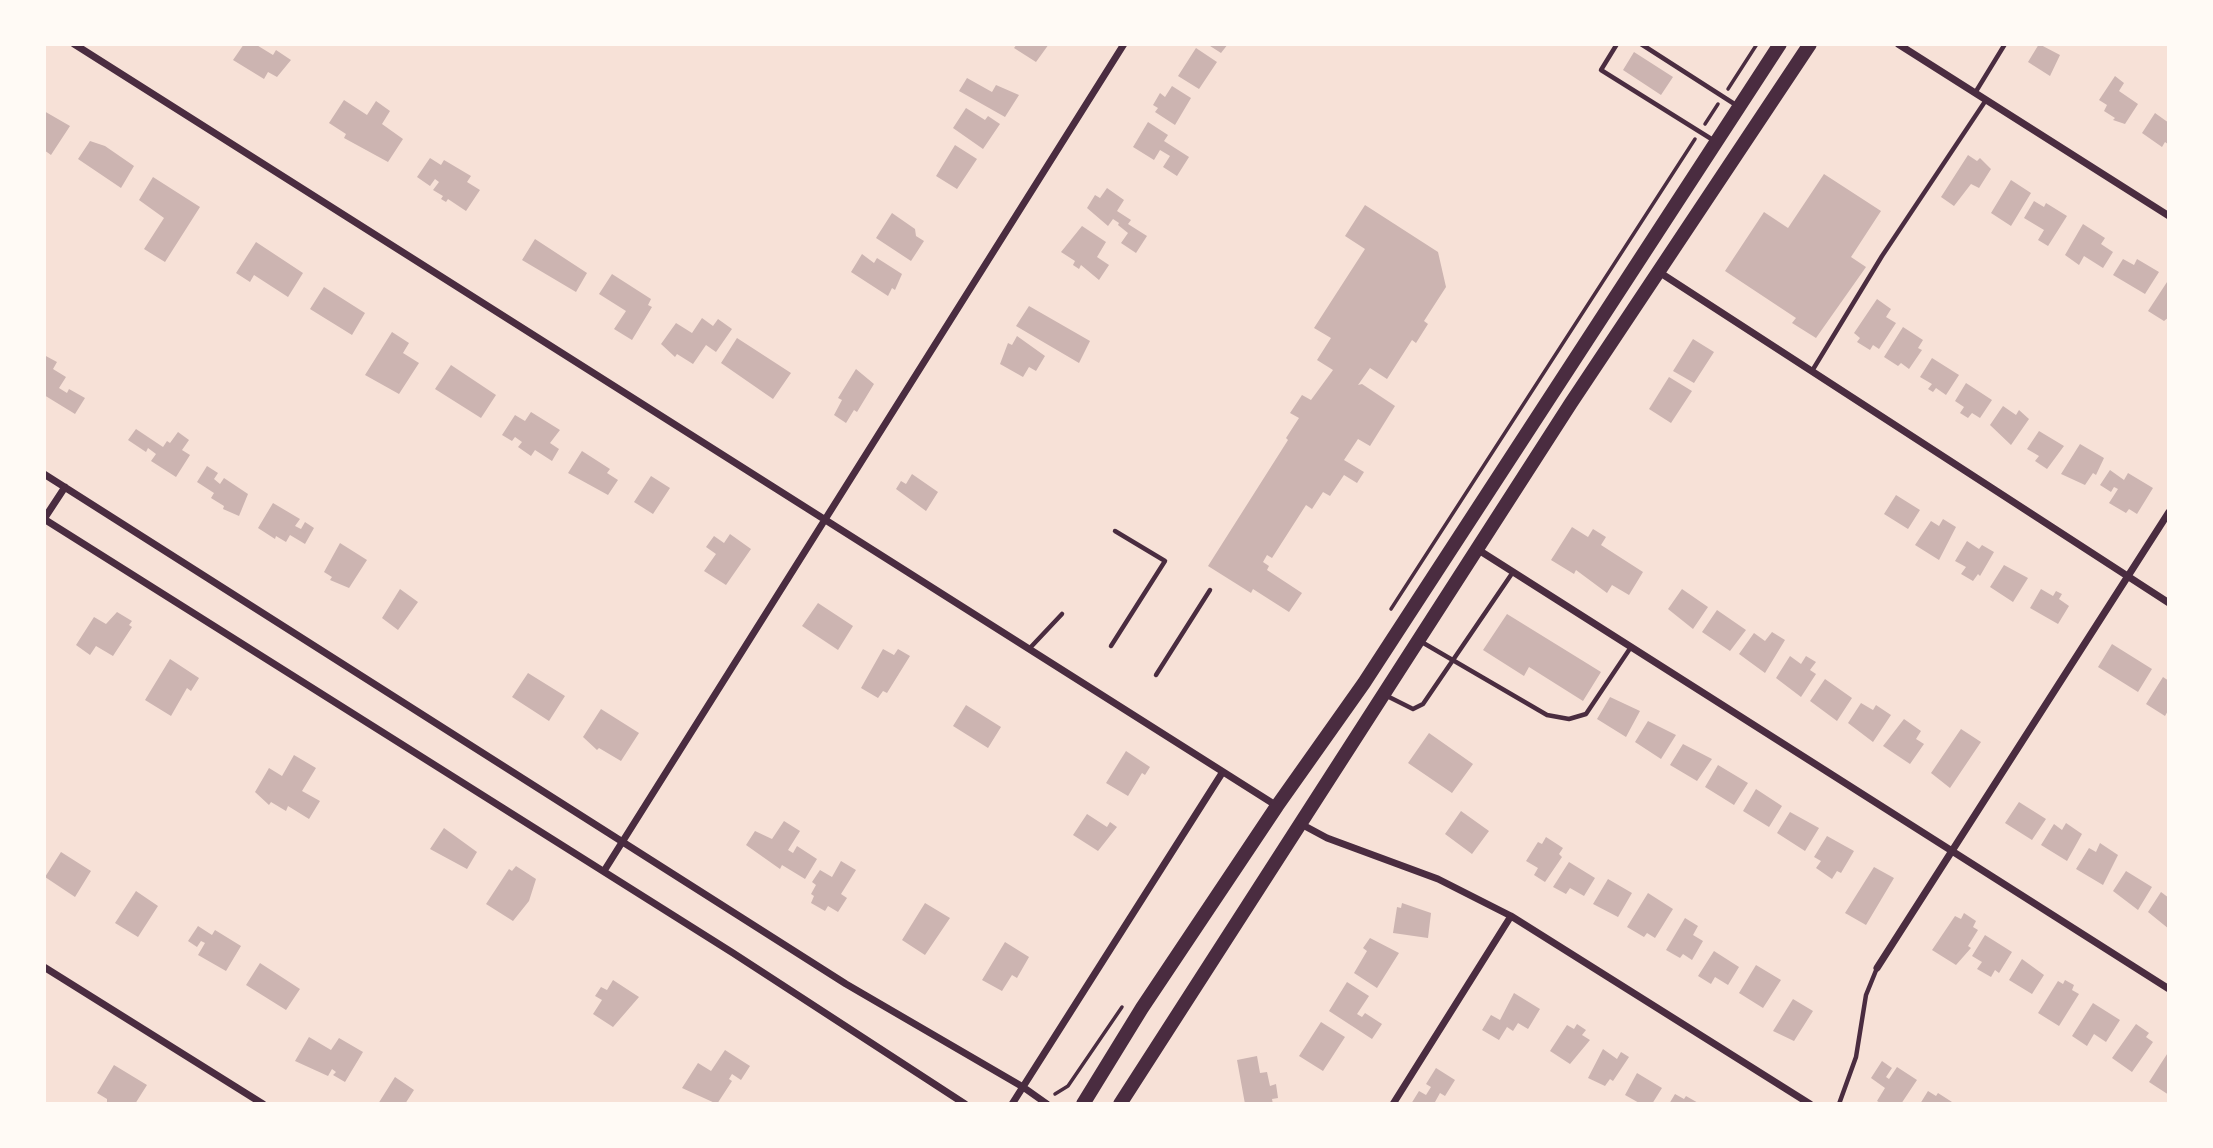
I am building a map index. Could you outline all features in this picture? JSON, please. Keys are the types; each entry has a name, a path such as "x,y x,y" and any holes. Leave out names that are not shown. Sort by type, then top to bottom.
{"main road":[{"path":"1120,1104 1477,549 1810,44"},
{"path":"1083,1104 1142,1008 1276,806 1364,683 1740,107 1777,45"}],"street":[{"path":"74,44 1276,806"},
{"path":"604,871 1124,44"},
{"path":"1898,44 2169,216"},
{"path":"1658,271 2169,603"},
{"path":"44,474 846,984 1023,1087 1047,1104"},
{"path":"65,487 44,519 604,871 965,1104"},
{"path":"1877,968 2169,512"},
{"path":"1477,549 2169,989"},
{"path":"1012,1104 1222,773"},
{"path":"1300,823 1338,842 1438,879 1511,916 1810,1104"},
{"path":"1393,1104 1511,916"},
{"path":"44,967 263,1104"}],"lane":[{"path":"1617,44 1601,70 1717,142"},
{"path":"1641,44 1740,107"},
{"path":"1975,93 2006,44"},
{"path":"1812,371 1882,256 1986,100"},
{"path":"1111,646 1165,561 1115,531"},
{"path":"1385,695 1413,709 1423,704 1513,571"},
{"path":"1156,674 1210,590"},
{"path":"1029,650 1062,614"},
{"path":"1420,641 1546,715 1569,719 1586,714 1631,646"},
{"path":"1839,1104 1856,1058 1866,995 1877,968"}],"path":[{"path":"1386,616 1757,44"},
{"path":"1068,1086 1123,1005"}],"building":[{"path":"244,44 255,44 273,55 276,50 291,60 277,77 268,72 264,79 233,60"},
{"path":"1017,44 1049,44 1036,62 1014,48"},
{"path":"1207,44 1228,44 1221,53"},
{"path":"2039,44 2060,55 2050,76 2028,62"},
{"path":"1196,48 1217,62 1199,89 1178,76"},
{"path":"1634,52 1673,77 1661,95 1623,70"},
{"path":"2115,76 2124,83 2119,91 2138,104 2125,124 2113,120 2115,118 2104,111 2107,105 2099,100"},
{"path":"967,78 992,92 996,85 1019,95 1005,117 959,91"},
{"path":"1172,86 1191,98 1175,125 1155,112 1158,108 1153,105 1160,93 1165,97"},
{"path":"344,100 367,115 376,101 390,111 382,124 403,139 388,162 344,138 346,134 329,123"},
{"path":"966,108 985,120 988,116 1000,124 983,149 953,128"},
{"path":"44,111 70,126 51,155 44,150"},
{"path":"2155,113 2169,123 2169,145 2165,142 2162,147 2142,133"},
{"path":"1148,122 1168,135 1164,141 1189,157 1177,176 1163,167 1170,156 1160,150 1154,160 1133,147"},
{"path":"90,141 105,146 134,166 121,188 78,159"},
{"path":"955,145 977,159 957,189 936,176"},
{"path":"1968,155 1977,161 1980,158 1991,169 1979,188 1971,184 1954,206 1941,197"},
{"path":"430,158 441,165 444,160 471,176 467,182 480,190 466,211 448,199 446,202 441,199 443,196 433,190 439,182 435,179 430,186 417,177"},
{"path":"1824,174 1881,211 1851,257 1866,267 1816,338 1792,323 1796,318 1725,271 1764,212 1788,228"},
{"path":"153,177 200,207 165,262 144,249 164,218 139,200"},
{"path":"2011,180 2031,193 2011,226 1991,213"},
{"path":"1107,188 1124,200 1117,211 1131,220 1128,224 1147,236 1136,253 1121,243 1128,233 1119,223 1113,219 1108,226 1087,208 1095,195 1100,198"},
{"path":"2034,201 2044,207 2046,203 2067,216 2048,246 2038,240 2044,230 2024,218"},
{"path":"1365,205 1438,252 1446,287 1424,321 1428,324 1416,343 1412,340 1387,379 1370,368 1358,385 1362,384 1395,406 1370,446 1358,439 1344,460 1364,472 1357,483 1344,475 1330,496 1323,492 1312,509 1306,505 1272,558 1267,555 1263,562 1269,566 1267,570 1302,593 1289,612 1253,589 1251,593 1208,566 1288,440 1286,438 1299,418 1290,413 1302,395 1311,400 1333,370 1317,360 1331,338 1314,328 1365,249 1345,236"},
{"path":"892,213 915,229 916,236 924,241 911,261 876,238"},
{"path":"2083,224 2105,238 2101,244 2113,252 2103,268 2084,256 2079,265 2065,255"},
{"path":"1082,226 1106,242 1097,257 1109,265 1099,280 1081,265 1079,269 1073,265 1075,261 1061,252"},
{"path":"535,239 587,273 576,292 522,260"},
{"path":"256,242 303,273 288,297 254,275 250,282 236,273"},
{"path":"862,254 874,263 877,258 902,274 895,290 892,288 888,296 851,272"},
{"path":"2123,259 2134,265 2137,259 2159,272 2145,294 2113,275"},
{"path":"612,274 651,299 648,305 652,307 632,340 614,329 626,311 599,294"},
{"path":"2169,279 2169,317 2164,321 2148,311"},
{"path":"324,287 365,313 352,335 310,309"},
{"path":"1877,299 1891,309 1886,317 1896,323 1879,349 1873,345 1870,350 1857,342 1860,338 1854,333"},
{"path":"1029,306 1090,341 1079,363 1016,326"},
{"path":"702,318 713,326 718,319 732,329 716,352 706,345 693,364 677,354 675,357 661,344 676,323 692,333"},
{"path":"1903,327 1923,340 1918,348 1922,350 1909,369 1884,357"},
{"path":"392,332 409,343 403,353 419,363 399,394 365,375"},
{"path":"1017,336 1045,356 1036,371 1029,367 1023,377 1000,364 1008,343 1012,345"},
{"path":"737,338 791,373 773,399 721,363"},
{"path":"1693,339 1714,352 1694,383 1673,371"},
{"path":"44,355 57,362 53,369 66,377 59,388 67,393 69,389 85,398 75,414 44,395"},
{"path":"1932,358 1959,375 1946,395 1936,388 1933,392 1928,389 1932,384 1920,377"},
{"path":"451,365 496,395 481,418 435,389"},
{"path":"856,369 874,384 857,412 854,410 846,423 834,415 842,400 838,398"},
{"path":"1669,377 1692,391 1671,423 1649,409"},
{"path":"1966,383 1992,400 1980,418 1972,413 1968,418 1960,413 1964,407 1955,401"},
{"path":"2003,406 2016,415 2019,410 2029,419 2011,445 1990,425"},
{"path":"531,412 560,430 550,443 559,449 552,461 535,450 531,456 518,447 522,442 515,437 512,441 502,435 515,415 525,421"},
{"path":"136,429 163,447 167,441 170,443 178,432 189,440 182,450 190,455 176,477 151,461 156,454 148,448 146,452 128,440"},
{"path":"2039,431 2064,446 2047,469 2035,461 2039,456 2027,449"},
{"path":"2080,444 2104,458 2096,475 2093,473 2085,485 2061,474"},
{"path":"582,451 610,469 607,473 618,480 608,495 568,473"},
{"path":"207,466 218,473 214,479 220,484 224,478 248,494 239,516 223,509 224,506 211,498 214,493 197,482"},
{"path":"2110,470 2124,480 2128,473 2153,488 2137,514 2129,509 2126,513 2109,503 2118,489 2114,487 2111,492 2100,485"},
{"path":"912,474 938,492 926,511 896,489 901,481 906,484"},
{"path":"651,476 670,488 653,514 634,502"},
{"path":"1896,495 1920,510 1908,529 1884,514"},
{"path":"273,503 300,519 295,526 301,529 305,522 314,528 305,544 290,535 286,542 276,536 275,539 258,528"},
{"path":"1943,519 1956,527 1939,560 1915,545 1931,521 1939,526"},
{"path":"1572,527 1588,537 1593,529 1606,537 1601,545 1643,572 1629,595 1612,585 1607,593 1576,570 1574,574 1551,560"},
{"path":"730,534 751,549 726,585 704,571 716,554 706,547 714,536 724,543"},
{"path":"1967,541 1979,549 1982,545 1994,552 1980,576 1978,574 1973,581 1961,574 1966,567 1955,561"},
{"path":"340,543 367,560 349,588 330,580 332,577 324,572"},
{"path":"2004,565 2028,578 2013,602 1990,587"},
{"path":"400,589 418,602 398,630 382,618"},
{"path":"1682,589 1708,607 1693,629 1668,609"},
{"path":"2041,589 2053,596 2056,591 2062,594 2059,599 2069,606 2058,624 2030,608"},
{"path":"818,603 853,626 838,650 802,626"},
{"path":"1717,610 1746,630 1730,651 1702,632"},
{"path":"117,612 132,621 129,625 132,627 113,656 96,646 90,655 76,645 94,617 106,624"},
{"path":"1507,614 1601,672 1583,701 1529,667 1524,676 1483,650"},
{"path":"1772,632 1785,640 1765,673 1739,654 1754,633 1765,641"},
{"path":"2112,644 2152,669 2138,692 2098,667"},
{"path":"883,649 894,655 898,649 910,656 887,693 883,691 878,698 861,688"},
{"path":"1790,656 1801,664 1806,656 1816,662 1810,670 1816,674 1801,697 1776,678"},
{"path":"170,659 199,678 191,691 187,688 171,716 145,700"},
{"path":"528,673 565,696 549,721 512,697"},
{"path":"2163,677 2169,681 2169,709 2165,716 2146,704"},
{"path":"1825,679 1852,698 1837,721 1810,701"},
{"path":"1610,697 1640,711 1626,737 1597,719"},
{"path":"1861,703 1873,710 1876,705 1891,715 1873,742 1848,723"},
{"path":"966,705 1001,727 988,748 953,726"},
{"path":"601,709 639,733 621,761 599,748 597,750 583,737"},
{"path":"1904,719 1921,731 1916,739 1924,744 1910,764 1883,746"},
{"path":"1648,721 1676,735 1661,759 1635,742"},
{"path":"1961,729 1981,742 1950,788 1931,773"},
{"path":"1429,733 1473,764 1452,793 1408,763"},
{"path":"1683,744 1712,759 1697,781 1670,765"},
{"path":"1126,751 1150,767 1145,775 1142,773 1128,796 1106,783"},
{"path":"294,755 316,768 302,791 320,801 309,819 288,806 286,811 271,802 269,805 255,792 269,768 282,776"},
{"path":"1718,765 1748,783 1734,805 1705,787"},
{"path":"1756,789 1782,806 1769,827 1743,811"},
{"path":"2019,802 2046,819 2032,840 2005,823"},
{"path":"1461,811 1489,831 1472,854 1445,834"},
{"path":"1790,812 1819,828 1805,851 1777,833"},
{"path":"1087,814 1107,827 1110,822 1117,827 1098,851 1073,835"},
{"path":"784,821 800,831 788,850 793,853 797,846 817,859 805,879 782,865 780,869 746,845 755,831 772,839"},
{"path":"2066,823 2082,834 2067,861 2041,845 2054,824 2062,830"},
{"path":"444,828 477,852 467,869 430,849"},
{"path":"1827,836 1854,851 1841,873 1837,871 1832,879 1816,868 1821,861 1814,857"},
{"path":"1546,837 1563,848 1559,854 1562,857 1545,882 1534,875 1538,868 1526,861 1538,842 1542,844"},
{"path":"2100,843 2118,855 2103,885 2076,869 2089,848 2096,852"},
{"path":"61,852 91,871 75,897 45,877"},
{"path":"841,861 856,870 841,894 847,898 838,912 828,906 825,911 811,903 814,896 811,894 816,885 812,882 820,870 832,877"},
{"path":"1569,862 1595,878 1584,896 1570,888 1566,894 1553,887"},
{"path":"516,866 536,879 529,901 513,921 486,904 509,869 512,871"},
{"path":"1874,867 1894,878 1866,925 1845,913"},
{"path":"2126,871 2152,887 2138,910 2113,891"},
{"path":"1608,879 1632,893 1618,917 1593,904"},
{"path":"136,891 158,906 138,937 115,923"},
{"path":"2161,892 2169,898 2169,929 2148,912"},
{"path":"1648,893 1673,909 1655,938 1647,933 1644,937 1627,927"},
{"path":"925,903 950,918 925,955 902,940"},
{"path":"1402,903 1431,913 1428,938 1393,933 1397,907 1401,908"},
{"path":"1964,913 1976,921 1973,927 1978,930 1968,946 1971,948 1956,965 1932,950 1955,916 1961,919"},
{"path":"1685,918 1698,926 1693,935 1703,941 1692,960 1683,954 1680,958 1666,950"},
{"path":"198,926 212,935 215,930 241,946 226,971 198,955 205,943 201,941 197,947 188,941"},
{"path":"1985,935 2012,952 1999,973 1995,970 1991,977 1977,969 1982,962 1972,956"},
{"path":"1370,938 1399,953 1377,988 1354,973 1367,951 1363,948"},
{"path":"1005,942 1029,957 1017,978 1012,975 1002,991 982,980"},
{"path":"1714,951 1739,967 1728,985 1715,977 1711,984 1698,976"},
{"path":"2022,959 2044,975 2032,994 2009,980"},
{"path":"260,963 300,989 286,1010 246,985"},
{"path":"1756,965 1781,980 1763,1008 1739,993"},
{"path":"613,980 639,997 613,1027 593,1014 602,1000 595,996 601,987 607,990"},
{"path":"2065,980 2074,985 2072,990 2079,994 2059,1026 2038,1013 2058,981 2063,984"},
{"path":"1347,982 1369,996 1357,1014 1362,1017 1365,1013 1382,1024 1372,1039 1329,1011"},
{"path":"1514,993 1540,1009 1528,1029 1518,1023 1513,1031 1507,1027 1499,1040 1482,1030 1491,1015 1500,1020"},
{"path":"1793,999 1813,1011 1794,1041 1773,1031"},
{"path":"2093,1003 2120,1020 2106,1042 2094,1034 2087,1046 2072,1036"},
{"path":"1321,1022 1345,1037 1323,1071 1299,1056"},
{"path":"1577,1024 1586,1030 1582,1035 1590,1040 1570,1064 1550,1051 1567,1025 1574,1029"},
{"path":"2136,1024 2149,1033 2146,1037 2153,1042 2132,1072 2112,1058"},
{"path":"309,1037 331,1050 339,1038 363,1052 345,1082 333,1075 336,1072 332,1069 328,1076 295,1061"},
{"path":"1603,1049 1617,1059 1621,1052 1629,1057 1613,1081 1610,1079 1605,1086 1588,1078"},
{"path":"725,1050 750,1066 741,1080 732,1074 729,1079 732,1081 717,1104 682,1088 698,1063 711,1071"},
{"path":"2169,1051 2169,1095 2149,1082"},
{"path":"1257,1056 1260,1073 1267,1072 1270,1086 1276,1084 1278,1098 1272,1099 1273,1104 1245,1104 1237,1060"},
{"path":"1882,1061 1892,1068 1886,1077 1889,1079 1897,1067 1917,1080 1901,1104 1882,1104 1877,1101 1885,1088 1871,1078"},
{"path":"114,1065 147,1085 135,1104 107,1104 107,1099 97,1093"},
{"path":"1436,1068 1455,1080 1445,1096 1440,1093 1435,1102 1438,1104 1411,1104 1419,1091 1426,1095 1431,1087 1426,1084"},
{"path":"1637,1073 1662,1088 1652,1104 1641,1104 1625,1095"},
{"path":"395,1077 414,1090 405,1104 378,1104"},
{"path":"1928,1091 1936,1096 1938,1093 1952,1102 1920,1104"},
{"path":"1675,1094 1684,1099 1686,1096 1700,1104 1669,1104"}]}
